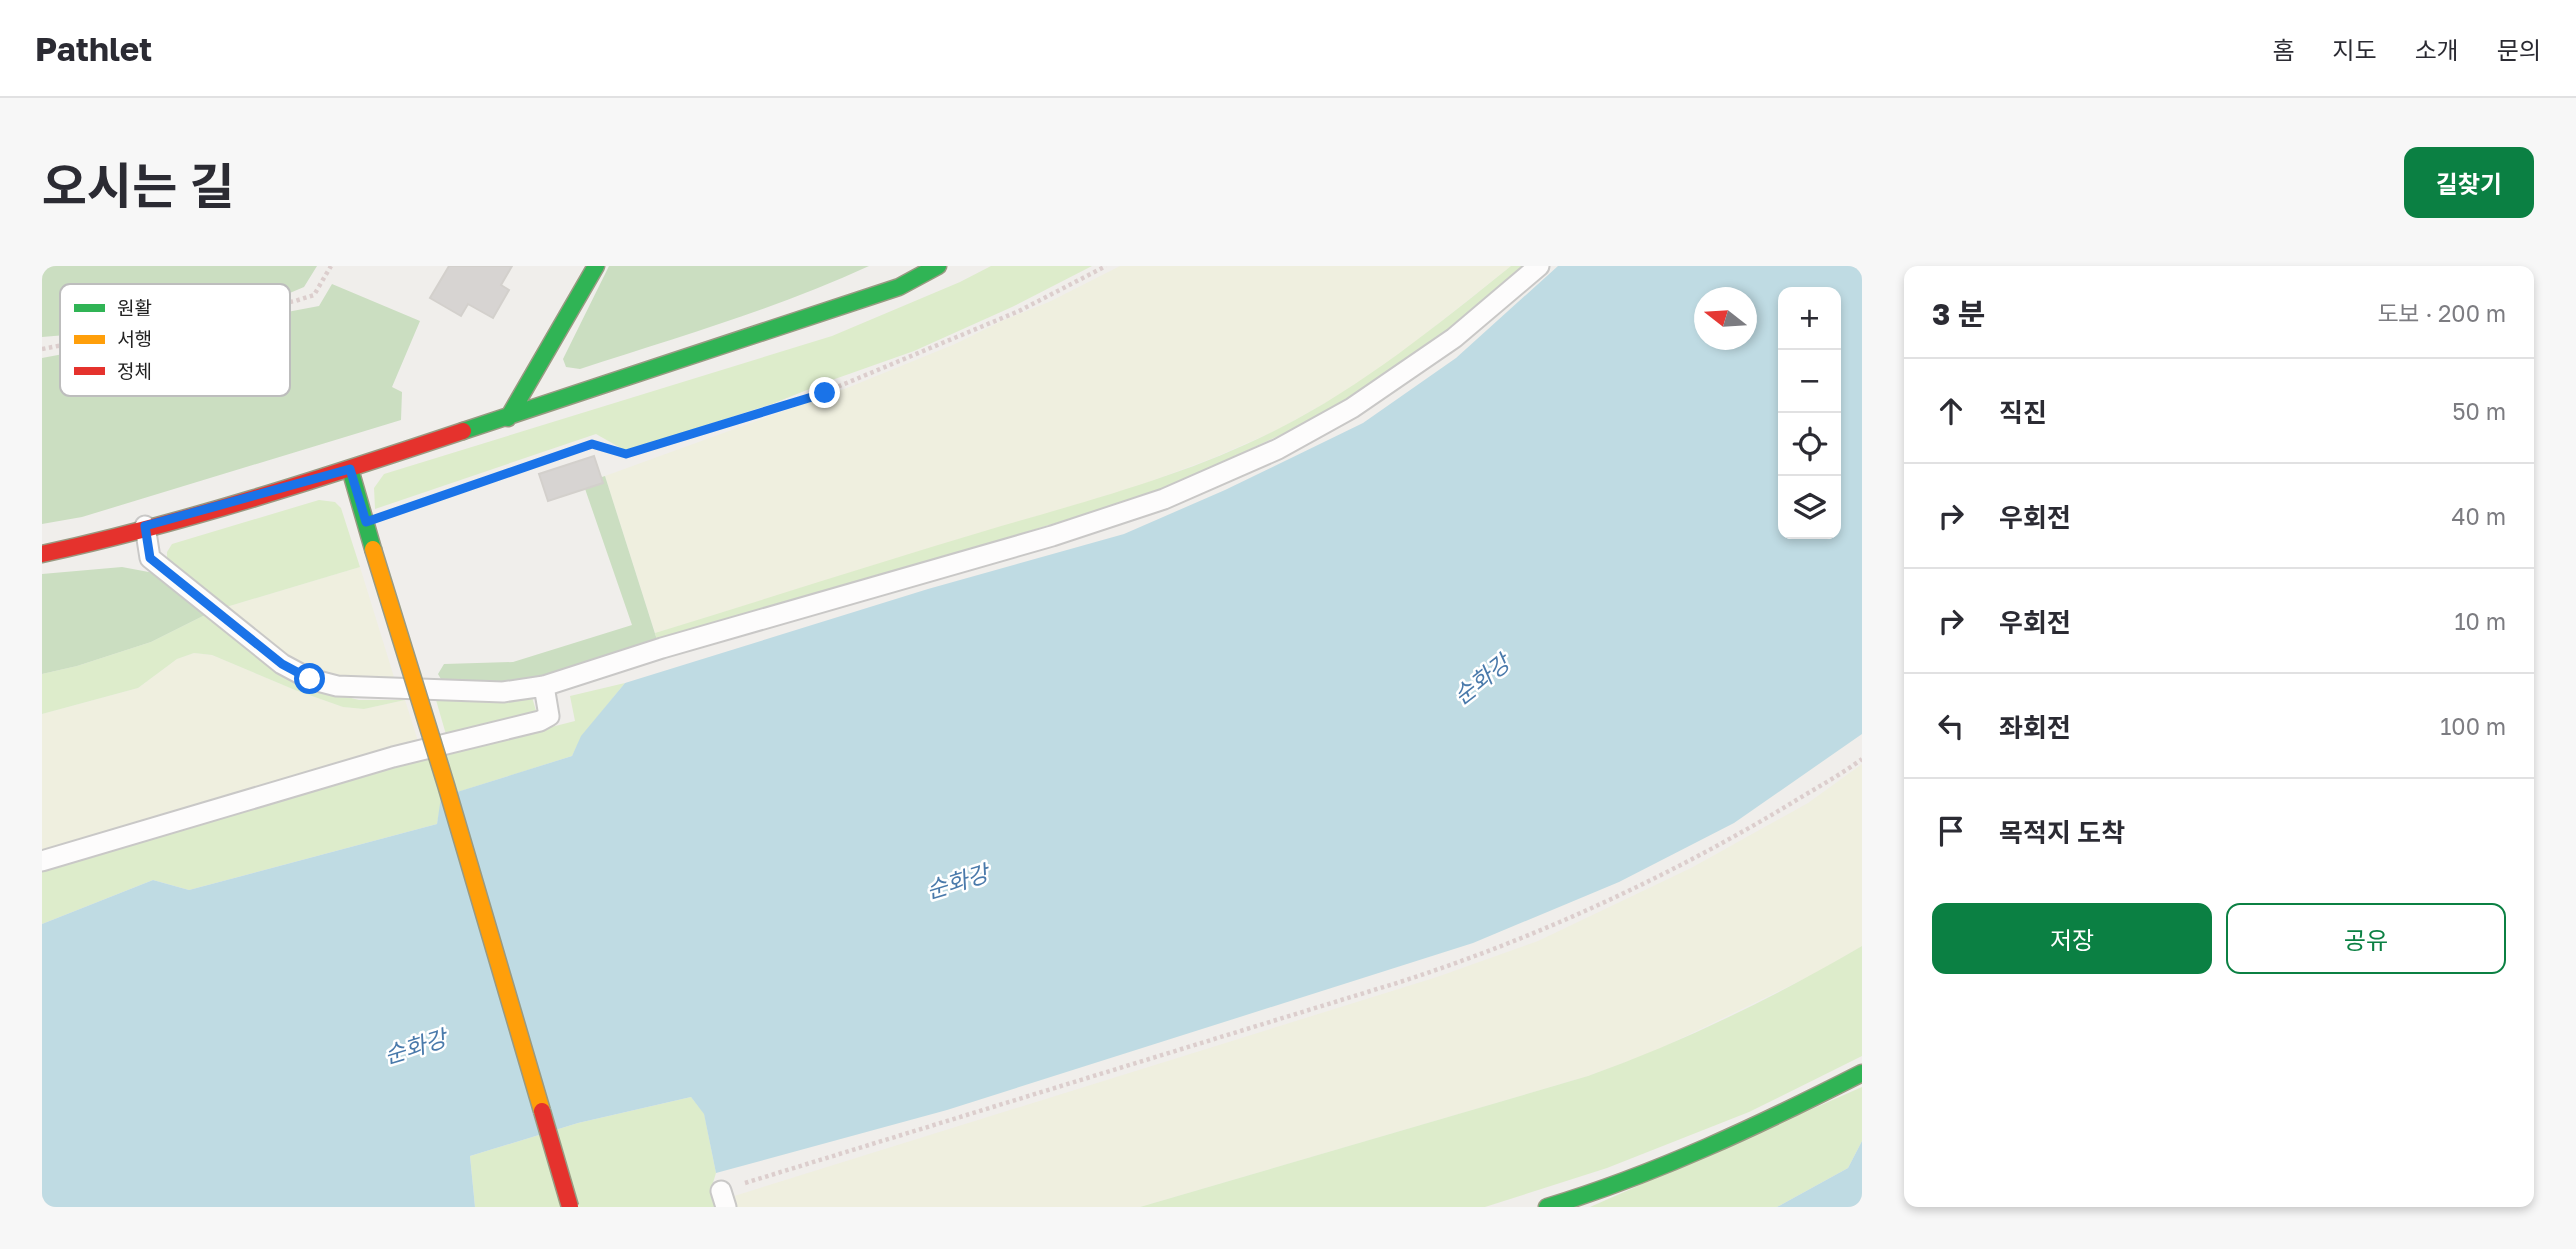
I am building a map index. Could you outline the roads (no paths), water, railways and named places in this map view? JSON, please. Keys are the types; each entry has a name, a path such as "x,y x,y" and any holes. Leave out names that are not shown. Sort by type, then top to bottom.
{"street":[{"path":"508,418 596,266"},
{"path":"42,554 97,542 350,469 899,287 938,266"},
{"path":"350,469 570,1207"},
{"path":"1547,1207 1593,1193 1760,1125 1862,1073"}],"lane":[{"path":"145,526 150,558 282,664 310,679 337,686 503,692 544,686 662,648 1052,536 1164,499 1278,449 1352,408 1454,338 1539,266"},
{"path":"42,861 393,757 540,722 549,716 544,686"}],"water":[{"name":"순화강","path":"1558,266 1862,266 1862,734 1734,823 1619,882 1473,943 947,1110 716,1173 704,1114 691,1097 578,1123 470,1156 475,1207 42,1207 42,924 153,880 189,890 437,824 441,797 572,756 581,736 625,683 928,589 1124,534 1225,490 1363,423 1456,358"},
{"path":"1862,1141 1862,1207 1777,1207 1848,1168"}]}
